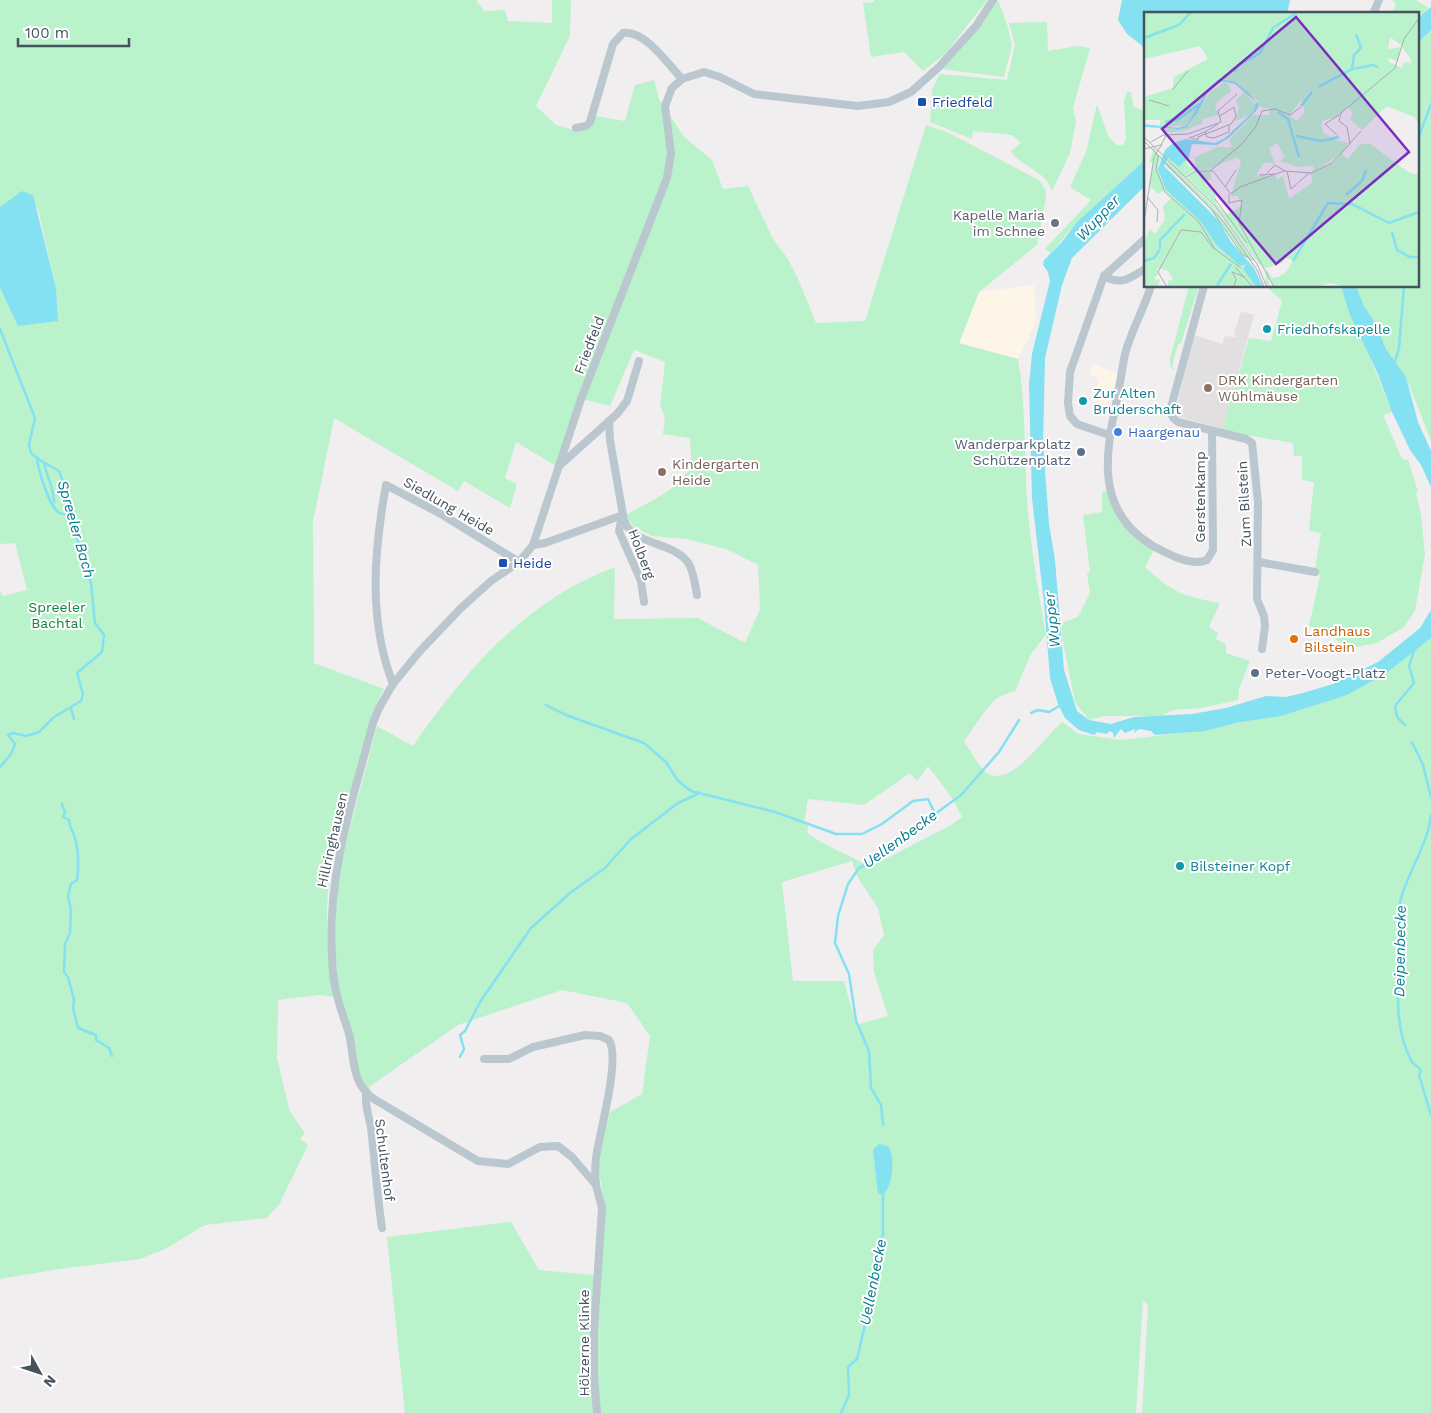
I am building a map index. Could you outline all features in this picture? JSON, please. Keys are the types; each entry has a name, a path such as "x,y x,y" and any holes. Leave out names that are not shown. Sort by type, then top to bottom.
{"street":[{"path":"576,128 586,126 590,122 613,44 623,33 630,33 641,38 682,79 704,72 720,77 754,94 858,106 889,102 910,92 939,67 971,32 993,0"},
{"path":"1370,0 1376,7"},
{"name":"Friedfeld","path":"558,467 581,399 668,178 671,153 664,106 672,88 682,79"},
{"path":"1144,240 1104,276 1070,372 1068,402 1073,421 1109,435 1126,353 1150,288"},
{"path":"1104,276 1120,282 1128,280 1144,270"},
{"name":"Zum Bilstein","path":"1203,288 1174,394 1171,414 1178,422 1252,442 1258,502 1257,599 1264,616 1262,649"},
{"path":"393,684 461,608 492,581 519,562 533,545 558,467 609,421 627,401 639,361"},
{"path":"533,545 545,543 623,514 612,455 609,421"},
{"name":"Gerstenkamp","path":"1109,435 1106,472 1110,490 1126,522 1138,535 1165,552 1196,563 1207,560 1213,550 1212,432"},
{"name":"Siedlung Heide","path":"393,684 382,645 375,588 378,538 386,485 519,562"},
{"name":"Holberg","path":"623,514 624,524 635,534 673,549 688,563 697,595"},
{"name":"Holberg","path":"623,514 619,524 619,531 641,581 644,602"},
{"name":"Zum Bilstein","path":"1258,562 1315,572"},
{"name":"Hillringhausen","path":"366,1094 358,1081 350,1037 337,996 332,954 332,897 339,853 373,724 379,708 393,684"},
{"path":"484,1059 509,1059 533,1047 584,1035 600,1036 609,1040 612,1051 607,1110 595,1160 596,1185"},
{"path":"366,1094 478,1161 508,1164 540,1147 558,1146 572,1157 596,1185"},
{"name":"Schultenhof","path":"366,1094 365,1106 370,1126 382,1228"},
{"name":"Hölzerne Klinke","path":"596,1185 602,1208 597,1274 594,1377 597,1413"}],"shaded area":[{"path":"1034,285 1036,322 1018,359 959,344 979,292"},
{"name":"DRK Kindergarten Wühlmäuse","path":"1241,311 1254,315 1223,429 1179,417 1176,409 1194,335 1222,344 1225,336 1236,337 1234,334"},
{"path":"1092,364 1119,374 1106,408 1094,402 1099,379 1090,375"}],"green space":[{"name":"Spreeler Bachtal","path":"0,0 476,0 484,11 505,10 508,21 552,23 552,0 571,0 570,36 536,106 556,125 578,131 595,116 625,121 635,85 654,80 659,99 684,137 712,160 723,189 748,186 773,239 788,259 799,281 816,323 865,321 926,125 947,132 1039,180 1045,189 1046,198 1037,245 979,292 959,343 1018,359 1024,411 1028,516 1046,635 1031,654 1015,691 1000,696 993,702 964,742 984,770 996,776 1007,774 1028,758 1062,722 1079,734 1121,740 1190,732 1291,712 1431,638 1431,1413 1142,1413 1148,1305 1143,1301 1136,1413 600,1413 596,1376 597,1332 605,1205 597,1161 610,1112 642,1094 650,1036 627,1003 562,990 458,1025 369,1087 372,1094 360,1080 339,992 335,952 336,910 337,882 343,854 377,726 413,746 454,691 477,665 526,618 554,598 583,581 615,567 614,619 698,618 745,643 760,609 758,565 729,550 687,539 652,536 633,526 626,515 677,484 689,469 691,458 690,438 663,434 665,417 660,406 665,362 634,350 610,406 582,399 558,467 516,442 505,478 517,484 510,508 464,481 458,491 334,418 313,522 314,663 384,689 372,715 331,867 327,926 334,997 319,995 278,1000 277,1058 290,1112 305,1133 300,1139 308,1145 280,1203 267,1218 205,1225 165,1249 140,1259 59,1269 0,1279 0,591 3,596 27,590 15,543 0,544 0,288 18,326 57,317 56,288 38,209 22,191 0,207","holes":["928,766 953,799 962,817 951,825 870,867 822,843 807,833 808,826 804,823 808,799 864,805 910,773 917,781","852,861 858,878 878,908 884,935 873,950 874,972 888,1016 856,1025 844,981 793,981 782,882"]},
{"path":"874,0 987,0 946,53 923,71 904,52 871,57 863,3 874,2"},
{"path":"998,0 1012,45 1004,77 942,69 979,28"},
{"path":"1392,0 1416,0 1429,8 1418,18 1418,12 1393,12 1396,3"},
{"path":"1047,22 1048,51 1077,46 1090,48 1073,108 1076,122 1070,153 1052,191 1044,178 1015,157 1011,151 1021,143 1012,135 973,131 972,139 930,122 932,90 940,74 1007,80 1015,45 1009,23"},
{"path":"1431,30 1431,441 1406,377 1386,349 1375,322 1364,306 1357,288 1418,288 1418,43"},
{"path":"1127,92 1131,92 1134,107 1144,111 1144,161 1077,222 1051,253 1045,249 1091,200 1070,187 1086,152 1097,104 1109,138 1118,146 1124,144 1126,139 1124,102"},
{"path":"1188,288 1198,288 1181,343 1178,344 1172,366 1175,370 1171,368 1170,359"},
{"path":"1268,288 1342,288 1392,412 1383,415 1402,459 1408,460 1418,492 1416,493 1421,515 1425,554 1415,611 1404,627 1377,643 1345,647 1326,631 1309,626 1320,576 1315,569 1321,533 1309,531 1314,482 1302,480 1302,456 1294,456 1293,443 1222,431 1249,338 1271,341 1282,301"},
{"path":"1107,491 1116,510 1154,550 1145,567 1171,588 1179,592 1188,596 1220,603 1209,627 1218,633 1216,639 1226,644 1226,653 1250,661 1239,689 1238,700 1201,708 1173,710 1161,716 1104,716 1089,720 1075,702 1061,623 1078,617 1090,593 1087,573 1090,571 1083,515 1102,512 1102,492"},
{"path":"511,1222 539,1270 594,1275 595,1413 405,1413 387,1237"}],"water":[{"path":"1122,0 1290,0 1287,12 1144,12 1144,47 1127,34 1118,20"},
{"path":"1431,7 1431,30 1418,43 1418,18"},
{"path":"1144,161 1144,187 1072,258 1062,285 1045,358 1043,442 1049,524 1055,560 1064,670 1077,711 1089,720 1111,724 1134,717 1192,714 1226,708 1266,696 1286,697 1303,693 1333,684 1378,662 1420,628 1431,610 1431,638 1385,674 1347,695 1281,716 1235,723 1205,731 1155,735 1151,731 1139,729 1134,733 1135,729 1125,733 1121,729 1114,738 1113,733 1110,731 1107,734 1097,732 1094,735 1079,730 1065,718 1058,704 1050,678 1032,498 1029,385 1032,354 1050,281 1048,272 1043,265 1044,260 1062,242 1077,222"},
{"path":"22,191 33,195 56,288 58,321 18,326 0,288 0,207"},
{"path":"1342,288 1357,288 1364,306 1375,322 1386,349 1406,377 1418,422 1431,451 1431,487 1421,465 1410,450 1392,412 1378,374 1350,315"},
{"path":"879,1144 889,1147 892,1159 891,1179 883,1195 878,1193 873,1150"}],"waterway":[{"name":"Wupper","path":"1418,139 1431,104"},
{"name":"Wupper","path":"1394,364 1399,348 1404,288"},
{"name":"Spreeler Bach","path":"0,329 35,418 29,445 31,453 59,471 70,515 91,583 95,623 104,635 102,652 77,673 83,694 81,701 54,717 39,732 26,736 13,733 8,735 15,744 11,754 0,767"},
{"path":"37,459 47,495 54,508 62,514 70,515"},
{"path":"44,463 53,492 54,502"},
{"name":"Deipenbecke","path":"1405,725 1397,717 1395,706 1414,683 1409,666 1414,651"},
{"path":"546,705 566,715 644,743 666,762 678,781 691,791 775,812 836,834 862,834 882,824 913,801 928,799 935,814"},
{"name":"Uellenbecke","path":"1031,713 1038,710 1049,712 1061,705"},
{"path":"71,708 74,719"},
{"name":"Uellenbecke","path":"883,1125 881,1105 871,1088 869,1051 856,1021 849,974 835,943 838,916 848,884 859,868 878,859 882,848 916,828 961,795 999,752 1019,720"},
{"name":"Deipenbecke","path":"1412,742 1423,765 1431,797"},
{"path":"460,1057 464,1049 460,1035 465,1031 480,1002 531,928 570,893 605,868 631,839 678,803 697,794"},
{"path":"62,804 65,813 63,817 69,820 78,852 77,880 71,884 68,896 71,910 70,933 65,944 64,972 68,977 74,1000 73,1008 78,1028 96,1035 96,1040 109,1048 112,1056"},
{"name":"Deipenbecke","path":"1431,815 1426,836 1404,888 1400,903 1398,988 1401,1032 1412,1062 1421,1071 1419,1075 1431,1115"},
{"name":"Uellenbecke","path":"841,1413 849,1395 848,1367 857,1359 872,1294 883,1233 883,1193"}],"place":[{"name":"Friedfeld","path":"922,102"},
{"name":"Kapelle Maria im Schnee","path":"1055,223"},
{"name":"Friedhofskapelle","path":"1267,329"},
{"name":"DRK Kindergarten Wühlmäuse","path":"1208,388"},
{"name":"Zur Alten Bruderschaft","path":"1083,401"},
{"name":"Haargenau","path":"1118,432"},
{"name":"Wanderparkplatz Schützenplatz","path":"1081,452"},
{"name":"Kindergarten Heide","path":"662,472"},
{"name":"Heide","path":"503,563"},
{"name":"Landhaus Bilstein","path":"1294,639"},
{"name":"Peter-Voogt-Platz","path":"1255,673"},
{"name":"Bilsteiner Kopf","path":"1180,866"}]}
